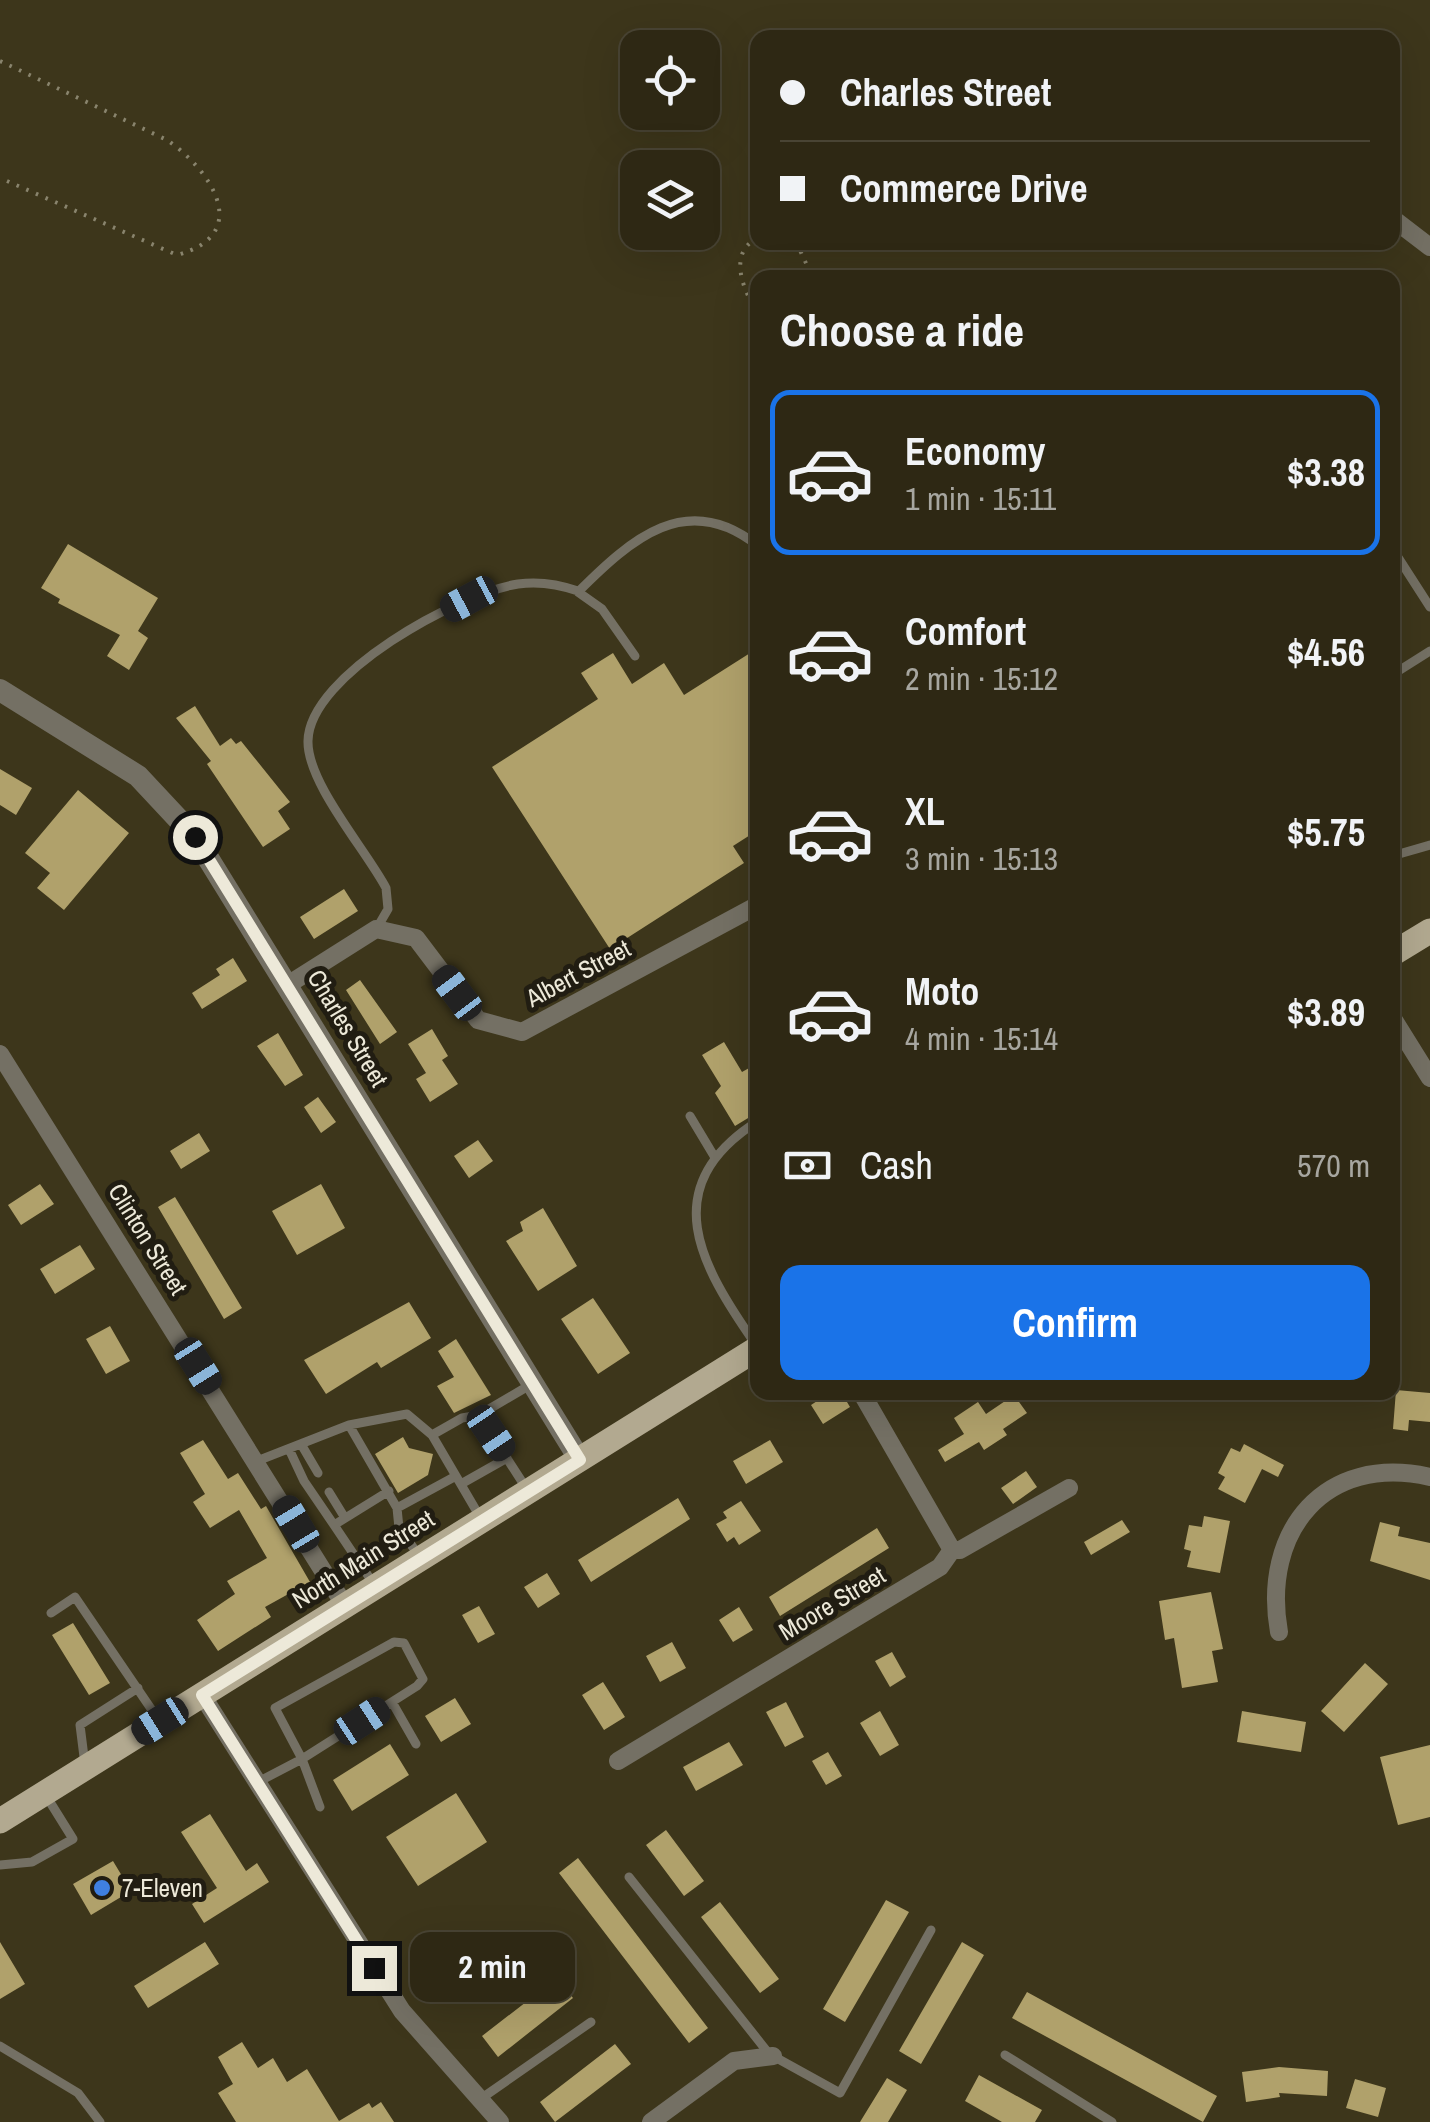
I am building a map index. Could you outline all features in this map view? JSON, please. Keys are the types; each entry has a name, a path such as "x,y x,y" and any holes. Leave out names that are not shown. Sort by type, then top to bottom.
{"main road":[{"path":"1400,949 1430,931"},
{"name":"North Main Street","path":"0,1821 750,1352"}],"street":[{"path":"1400,224 1430,247"},
{"name":"Charles Street","path":"0,690 138,776 195,837 580,1460"},
{"name":"Albert Street","path":"376,928 416,938 478,1020 522,1032 750,910"},
{"path":"289,984 376,928"},
{"path":"1400,1031 1430,1078"},
{"name":"Clinton Street","path":"0,1054 258,1461 345,1606"},
{"path":"866,1400 952,1550"},
{"path":"1279,1632 1278,1563 1291,1530 1306,1510 1330,1490 1359,1476 1383,1472 1430,1477"},
{"name":"Moore Street","path":"618,1761 940,1567 952,1550 960,1550 1069,1488"},
{"path":"202,1695 402,2011 500,2122"},
{"path":"651,2122 734,2061 771,2056"}],"lane":[{"path":"578,592 630,546 670,523 716,522 750,541"},
{"path":"1400,560 1430,607"},
{"path":"376,928 387,914 388,895 310,760 309,730 317,709 356,668 469,599 534,582 578,592 602,609 635,656"},
{"path":"1400,670 1430,651"},
{"path":"1400,854 1430,845"},
{"path":"690,1116 714,1156"},
{"path":"750,1127 714,1156 696,1211 700,1252 721,1295 750,1336"},
{"path":"432,1434 462,1418 479,1415 532,1384"},
{"path":"258,1461 349,1425 407,1414 432,1434 449,1456 482,1520"},
{"path":"479,1415 529,1491"},
{"path":"349,1425 389,1491 397,1508 399,1528 420,1557"},
{"path":"479,1439 491,1433"},
{"path":"301,1444 318,1473"},
{"path":"289,1448 304,1481 375,1586"},
{"path":"397,1508 507,1458"},
{"path":"334,1525 389,1491"},
{"path":"329,1492 345,1518"},
{"path":"51,1613 75,1596 160,1721"},
{"path":"256,1783 302,1759 423,1679 404,1643 394,1642 275,1708 302,1759 320,1807"},
{"path":"86,1767 80,1725 138,1688"},
{"path":"392,1702 416,1744"},
{"path":"0,1866 32,1862 73,1839 44,1793"},
{"path":"629,1877 771,2056 840,2092 932,1930"},
{"path":"479,2100 591,2022"},
{"path":"0,2046 78,2093 100,2122"},
{"path":"1005,2055 1112,2122"}],"path":[{"path":"0,61 167,140 192,157 210,181 220,204 217,228 198,249 177,255 0,178"},
{"path":"750,242 740,258 750,294"}],"building":[{"path":"68,544 158,598 138,631 148,638 129,670 107,656 120,635 58,603 60,599 41,588"},
{"path":"613,653 632,684 664,663 684,695 750,653 750,835 733,846 744,863 610,949 492,767 598,699 581,673"},
{"path":"195,706 220,746 231,738 236,744 241,741 290,802 278,811 290,829 263,847 207,764 211,761 176,718"},
{"path":"0,769 32,788 16,815 0,805"},
{"path":"78,790 129,833 64,910 37,888 50,873 25,853"},
{"path":"344,889 358,911 314,939 300,917"},
{"path":"233,958 247,981 202,1009 192,993 220,975 216,969"},
{"path":"360,980 397,1032 380,1044 346,990"},
{"path":"432,1029 448,1056 442,1060 458,1084 430,1102 416,1079 426,1073 408,1044"},
{"path":"278,1033 303,1075 285,1086 257,1046"},
{"path":"724,1042 742,1072 750,1068 750,1117 735,1126 715,1093 721,1086 702,1055"},
{"path":"318,1097 336,1122 321,1133 304,1107"},
{"path":"199,1133 210,1151 181,1169 170,1151"},
{"path":"478,1140 493,1161 469,1178 454,1156"},
{"path":"40,1184 54,1204 21,1225 8,1205"},
{"path":"321,1184 345,1228 297,1255 272,1211"},
{"path":"175,1197 242,1308 224,1319 158,1207"},
{"path":"543,1208 577,1266 538,1291 506,1241 523,1231 520,1222"},
{"path":"80,1245 95,1269 55,1294 40,1269"},
{"path":"593,1298 630,1353 598,1374 561,1319"},
{"path":"409,1302 431,1338 381,1368 377,1362 326,1394 304,1360"},
{"path":"110,1326 130,1361 106,1374 86,1339"},
{"path":"456,1339 491,1395 454,1413 437,1386 454,1377 438,1351"},
{"path":"1400,1390 1430,1393 1430,1422 1409,1420 1408,1431 1393,1429"},
{"path":"819,1400 846,1400 850,1407 823,1424 811,1405"},
{"path":"1007,1400 1018,1400 1027,1413 1003,1429 1007,1435 984,1450 979,1442 945,1462 938,1450 964,1434 954,1418 978,1402 986,1414"},
{"path":"403,1437 409,1448 433,1454 428,1475 398,1493 375,1454"},
{"path":"203,1440 228,1479 238,1473 261,1509 266,1506 310,1582 265,1607 271,1617 218,1651 197,1620 235,1594 227,1581 267,1558 239,1510 210,1528 193,1502 205,1494 180,1453"},
{"path":"770,1440 783,1462 746,1484 733,1461"},
{"path":"1244,1444 1284,1465 1278,1477 1262,1469 1245,1503 1218,1489 1225,1477 1218,1473 1231,1448 1240,1452"},
{"path":"1026,1471 1037,1487 1013,1504 1001,1488"},
{"path":"678,1498 690,1519 591,1582 578,1560"},
{"path":"741,1501 761,1531 739,1545 734,1537 727,1542 716,1524 727,1518 723,1512"},
{"path":"1204,1516 1230,1521 1220,1573 1187,1567 1191,1551 1184,1549 1189,1525 1202,1527"},
{"path":"1122,1520 1130,1532 1091,1555 1084,1542"},
{"path":"1380,1522 1400,1527 1398,1536 1430,1543 1430,1580 1370,1561"},
{"path":"877,1528 889,1548 780,1616 769,1597"},
{"path":"547,1573 560,1594 538,1608 524,1587"},
{"path":"1211,1592 1223,1649 1212,1651 1218,1682 1182,1688 1174,1638 1165,1640 1159,1601"},
{"path":"479,1606 495,1634 478,1643 462,1615"},
{"path":"739,1607 753,1630 733,1642 719,1620"},
{"path":"73,1623 110,1683 89,1695 52,1635"},
{"path":"672,1642 686,1668 660,1682 646,1656"},
{"path":"892,1652 906,1677 890,1687 875,1661"},
{"path":"1365,1663 1388,1684 1344,1732 1321,1711"},
{"path":"603,1682 625,1717 604,1730 582,1695"},
{"path":"455,1698 471,1724 441,1742 425,1716"},
{"path":"786,1702 804,1737 785,1747 766,1712"},
{"path":"880,1711 899,1745 880,1756 860,1723"},
{"path":"1242,1711 1306,1722 1301,1752 1237,1742"},
{"path":"729,1742 743,1765 696,1791 683,1767"},
{"path":"390,1744 409,1775 352,1811 333,1780"},
{"path":"1430,1745 1430,1817 1398,1825 1380,1757"},
{"path":"828,1752 842,1776 826,1785 812,1761"},
{"path":"456,1793 487,1842 418,1886 386,1837"},
{"path":"210,1814 246,1871 257,1863 269,1882 204,1923 192,1904 217,1888 181,1832"},
{"path":"666,1830 704,1881 684,1896 646,1845"},
{"path":"578,1858 708,2028 689,2043 559,1873"},
{"name":"7-Eleven","path":"113,1861 131,1891 91,1915 73,1884"},
{"path":"886,1900 909,1912 845,2022 823,2009"},
{"path":"720,1902 779,1979 760,1993 701,1917"},
{"path":"0,1942 25,1984 0,1999"},
{"path":"205,1942 219,1964 148,2008 134,1986"},
{"path":"962,1942 984,1955 921,2064 899,2051"},
{"path":"557,1978 573,1998 498,2057 482,2036"},
{"path":"1027,1992 1217,2096 1203,2122 1012,2018"},
{"path":"242,2042 258,2068 273,2058 287,2082 307,2069 339,2121 369,2103 372,2108 381,2102 394,2122 236,2122 218,2093 233,2084 218,2057"},
{"path":"615,2044 631,2064 555,2122 540,2102"},
{"path":"1279,2067 1328,2071 1327,2096 1279,2093 1280,2097 1246,2102 1242,2072"},
{"path":"979,2075 1042,2110 1035,2122 1002,2122 965,2101"},
{"path":"887,2078 907,2090 888,2122 860,2122"},
{"path":"1355,2079 1386,2088 1378,2117 1346,2108"}],"place":[{"name":"7-Eleven","path":"102,1888"}],"route":[{"path":"195,837 580,1460 202,1695 374,1968"}]}
